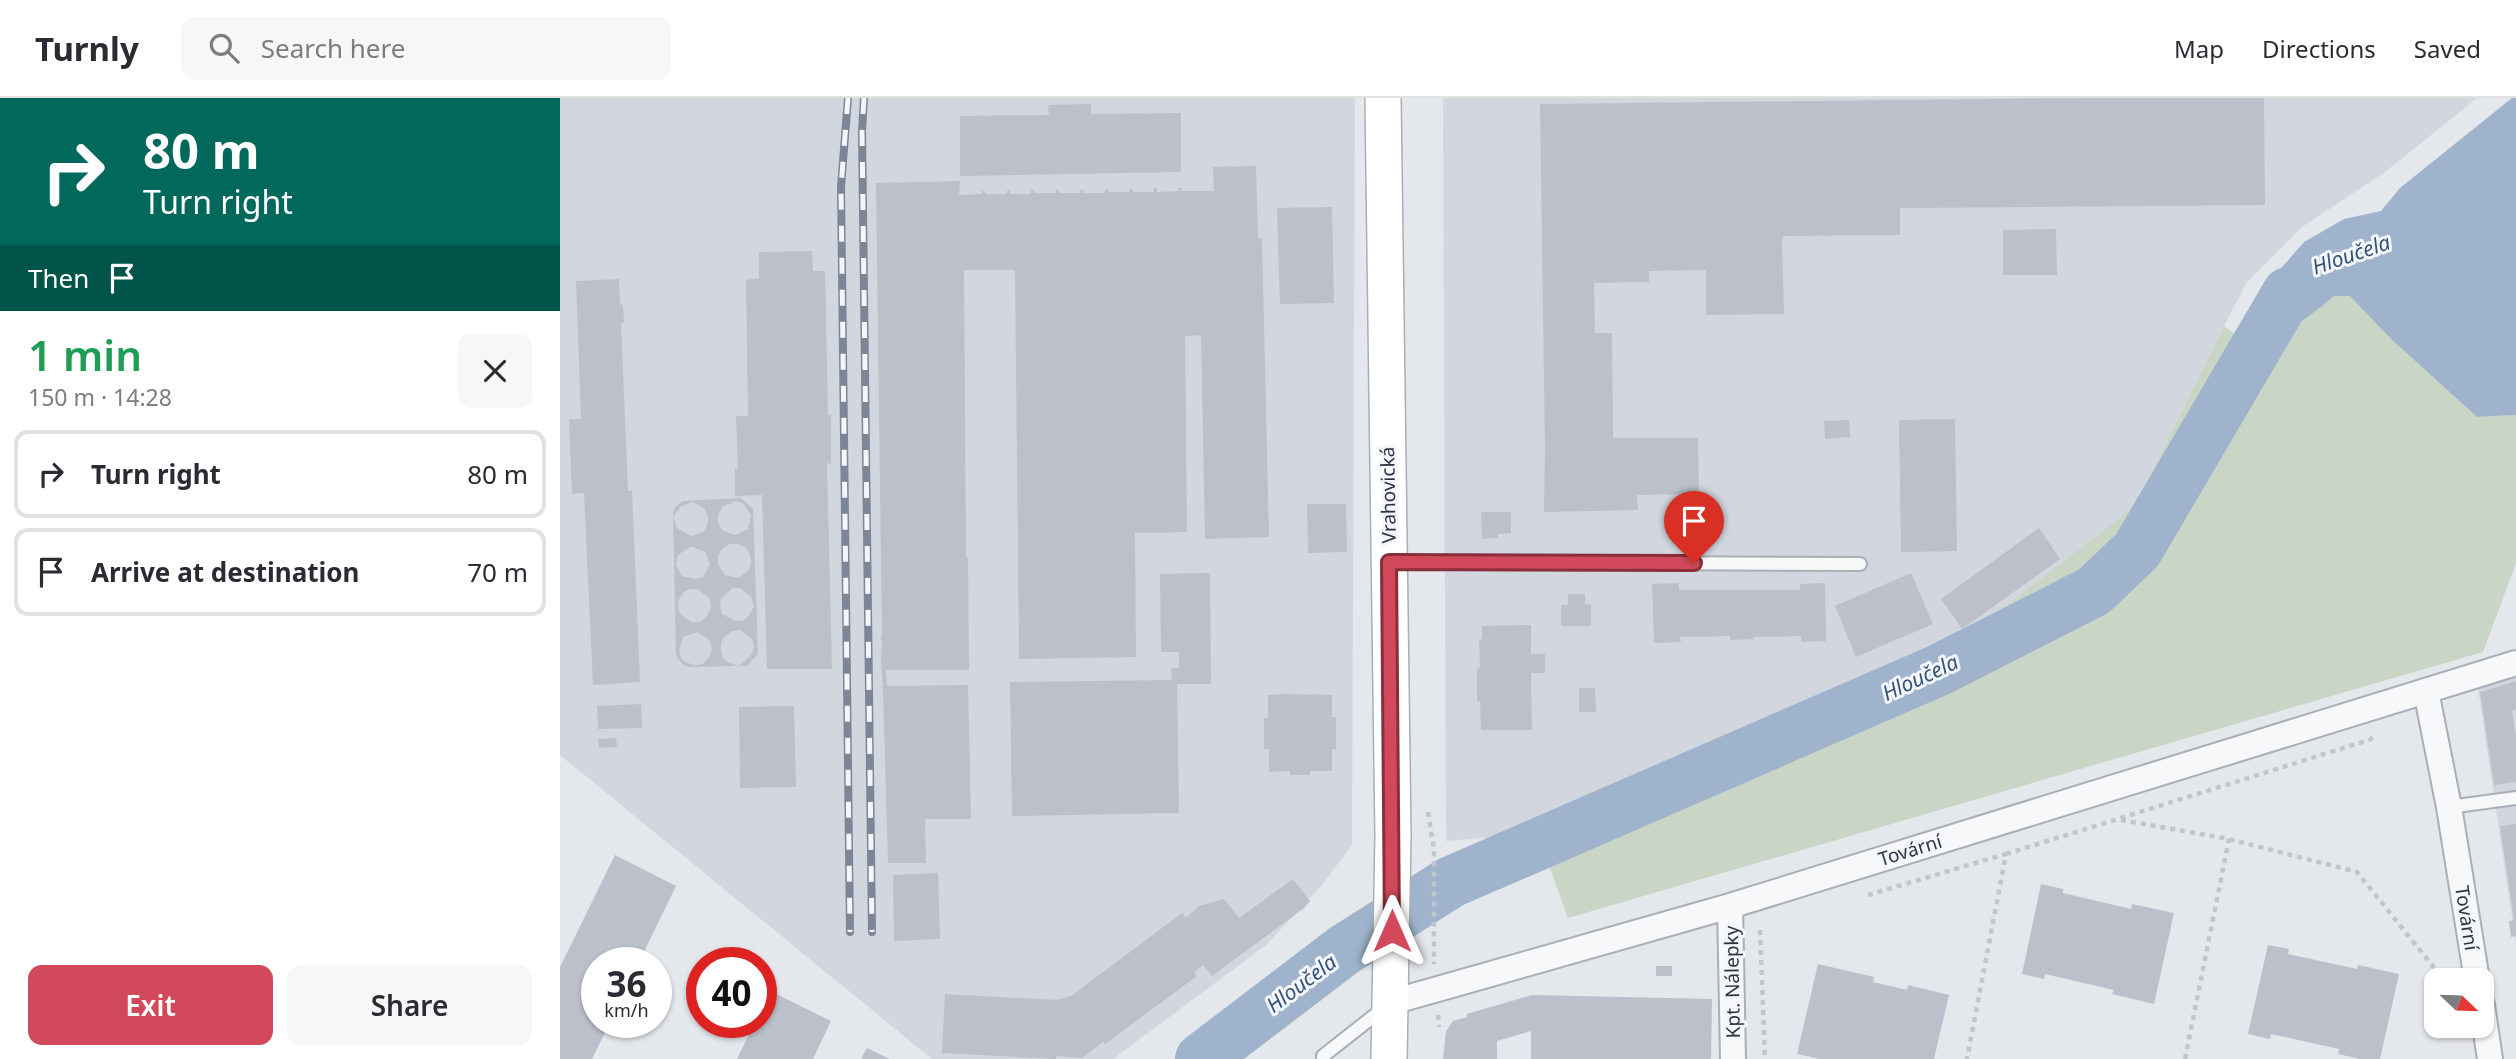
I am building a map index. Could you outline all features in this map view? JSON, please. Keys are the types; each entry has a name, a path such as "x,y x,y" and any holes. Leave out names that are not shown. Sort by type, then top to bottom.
{"street":[{"name":"Vrahovická","path":"1383,98 1392,858 1392,1002 1389,1059"},
{"name":"Tovární","path":"1392,1002 1730,906 2516,663"},
{"name":"Tovární","path":"2426,691 2449,807 2475,968"},
{"name":"Kpt. Nálepky","path":"1730,906 1733,1059"},
{"path":"2487,1038 2490,1059"}],"lane":[{"path":"1389,562 1860,564"},
{"path":"2449,807 2516,798"},
{"path":"1323,1059 1323,1056 1392,1002"}],"path":[{"path":"2119,819 2229,839 2357,872 2434,968"},
{"path":"2185,1059 2229,839"},
{"path":"1433,947 1434,849"},
{"path":"1864,896 2006,854 1967,1059"},
{"path":"1730,934 1760,926 1765,1059"}],"shaded area":[{"path":"560,98 1355,98 1352,845 1322,885 1266,945 1113,1059 932,1059 560,755"},
{"path":"1443,98 2477,98 2385,172 2302,227 2247,282 2135,506 1962,639 1517,835 1446,841"},
{"path":"2516,670 2516,944 2477,681"}],"green space":[{"path":"2334,296 2351,296 2391,339 2477,417 2516,415 2516,563 2483,652 1568,918 1535,827 1962,639 2135,506 2224,326 2264,356 2280,339"}],"water":[{"path":"2512,98 2516,98 2516,415 2477,417 2391,339 2350,296 2334,296 2280,339 2264,356 2245,353 2239,337 2245,315 2263,289 2304,242 2344,219 2381,211 2400,188"}],"building":[{"path":"2264,98 2265,205 1900,208 1900,235 1784,236 1784,314 1706,315 1706,270 1649,271 1649,282 1594,283 1595,333 1612,333 1613,438 1698,438 1699,494 1637,495 1638,510 1544,512 1540,104"},
{"path":"1091,104 1091,114 1181,113 1181,172 960,176 960,116 1049,115 1048,105"},
{"path":"1256,166 1258,238 1262,238 1269,537 1205,539 1201,335 1185,336 1187,532 1135,533 1136,657 1019,659 1015,270 964,270 969,670 886,670 887,686 968,685 971,819 925,819 926,863 888,863 880,639 876,183 960,181 959,195 982,194 982,191 985,191 985,194 1007,194 1010,190 1010,194 1031,194 1031,190 1035,190 1034,193 1056,193 1056,190 1059,190 1059,193 1081,193 1080,190 1083,189 1083,193 1105,193 1105,189 1108,189 1108,192 1129,192 1132,189 1133,192 1154,192 1154,188 1157,188 1157,192 1179,191 1178,188 1182,188 1181,191 1214,191 1213,167"},
{"path":"1332,207 1334,303 1280,304 1277,208"},
{"path":"2056,229 2057,275 2003,275 2003,230"},
{"path":"812,251 813,271 825,271 828,415 831,415 831,464 827,463 832,669 767,669 762,495 735,496 735,469 738,469 736,416 748,416 746,280 759,278 759,252"},
{"path":"619,279 624,322 621,323 628,491 632,491 640,682 593,685 584,493 572,494 569,419 581,419 576,281"},
{"path":"1955,419 1957,551 1901,552 1899,420"},
{"path":"1849,420 1850,437 1825,439 1824,421"},
{"path":"741,498 753,509 758,654 747,666 739,666 752,654 754,645 752,639 740,630 732,631 721,643 723,658 738,666 689,667 682,664 676,655 673,517 673,512 683,501","holes":["735,501 743,503 751,515 748,529 735,535 722,530 718,523 722,507","693,502 705,509 708,517 703,532 691,536 677,528 673,517 680,507","729,544 738,544 746,548 750,555 749,570 738,578 725,575 718,564 718,556","691,546 705,552 710,564 703,577 696,579 682,576 676,564 678,555","733,588 740,588 751,597 754,606 744,620 735,621 722,614 721,598","698,589 710,599 711,608 700,622 692,622 680,614 679,599 684,592","697,632 709,640 712,649 703,664 696,665 687,663 681,658 679,651 683,637"]},
{"path":"1307,504 1346,504 1347,552 1308,553"},
{"path":"1481,512 1511,512 1511,533 1498,534 1498,538 1482,539"},
{"path":"2039,528 2060,559 1962,629 1941,599"},
{"path":"1210,573 1211,684 1177,684 1179,813 1012,816 1010,682 1172,680 1171,668 1179,668 1179,652 1161,652 1160,574"},
{"path":"1911,573 1933,624 1856,657 1835,606"},
{"path":"1679,583 1679,590 1800,590 1800,584 1825,583 1826,641 1801,642 1801,636 1730,640 1730,636 1680,637 1681,642 1654,643 1652,584"},
{"path":"1568,594 1585,594 1585,605 1591,604 1591,626 1561,626 1561,605 1568,605"},
{"path":"1531,625 1531,654 1545,654 1545,673 1531,673 1532,730 1481,730 1477,669 1480,668 1479,640 1482,639 1482,626"},
{"path":"2516,681 2516,709 2512,711 2516,737 2516,782 2494,785 2480,692"},
{"path":"1579,688 1595,688 1596,712 1579,712"},
{"path":"1268,695 1332,695 1332,717 1336,717 1336,749 1332,749 1332,771 1310,771 1310,775 1290,775 1290,771 1269,772 1269,749 1264,749 1264,718 1268,718"},
{"path":"641,704 642,728 598,729 597,706"},
{"path":"794,706 796,787 740,788 739,707"},
{"path":"616,738 617,747 599,748 598,739"},
{"path":"2516,824 2516,936 2511,937 2509,921 2514,920 2500,826"},
{"path":"615,855 676,886 646,947 581,947 581,1038 602,1038 592,1059 560,1059 560,967"},
{"path":"938,873 940,939 894,941 893,875"},
{"path":"1293,879 1310,901 1304,908 1212,976 1203,965 1194,972 1197,976 1082,1058 942,1053 945,994 1057,1000 1071,996 1182,913 1186,918 1199,906 1224,899 1239,918"},
{"path":"2041,884 2063,889 2063,893 2131,909 2132,904 2174,913 2154,1004 2112,994 2114,990 2045,974 2044,979 2022,974"},
{"path":"2268,945 2289,949 2288,954 2357,969 2358,965 2399,974 2380,1059 2360,1059 2338,1054 2339,1049 2271,1034 2270,1039 2248,1034"},
{"path":"1818,964 1874,977 1873,982 1907,990 1908,985 1949,995 1934,1059 1820,1059 1797,1054"},
{"path":"1656,966 1672,966 1672,976 1656,976"},
{"path":"777,994 831,1021 813,1059 737,1059 747,1038 777,1038"},
{"path":"1532,995 1712,999 1711,1059 1531,1059 1531,1031 1497,1041 1497,1059 1443,1059 1446,1031 1453,1021 1467,1017 1467,1014"},
{"path":"867,1048 890,1059 861,1059"}],"waterway":[{"name":"Hloučela","path":"1201,1059 1344,950 1451,882 1939,670 2094,591 2137,550 2288,293"}],"railway":[{"path":"848,98 841,187 850,932"},
{"path":"864,98 862,131 872,932"}],"route":[{"path":"1392,931 1389,562 1694,563"}]}
